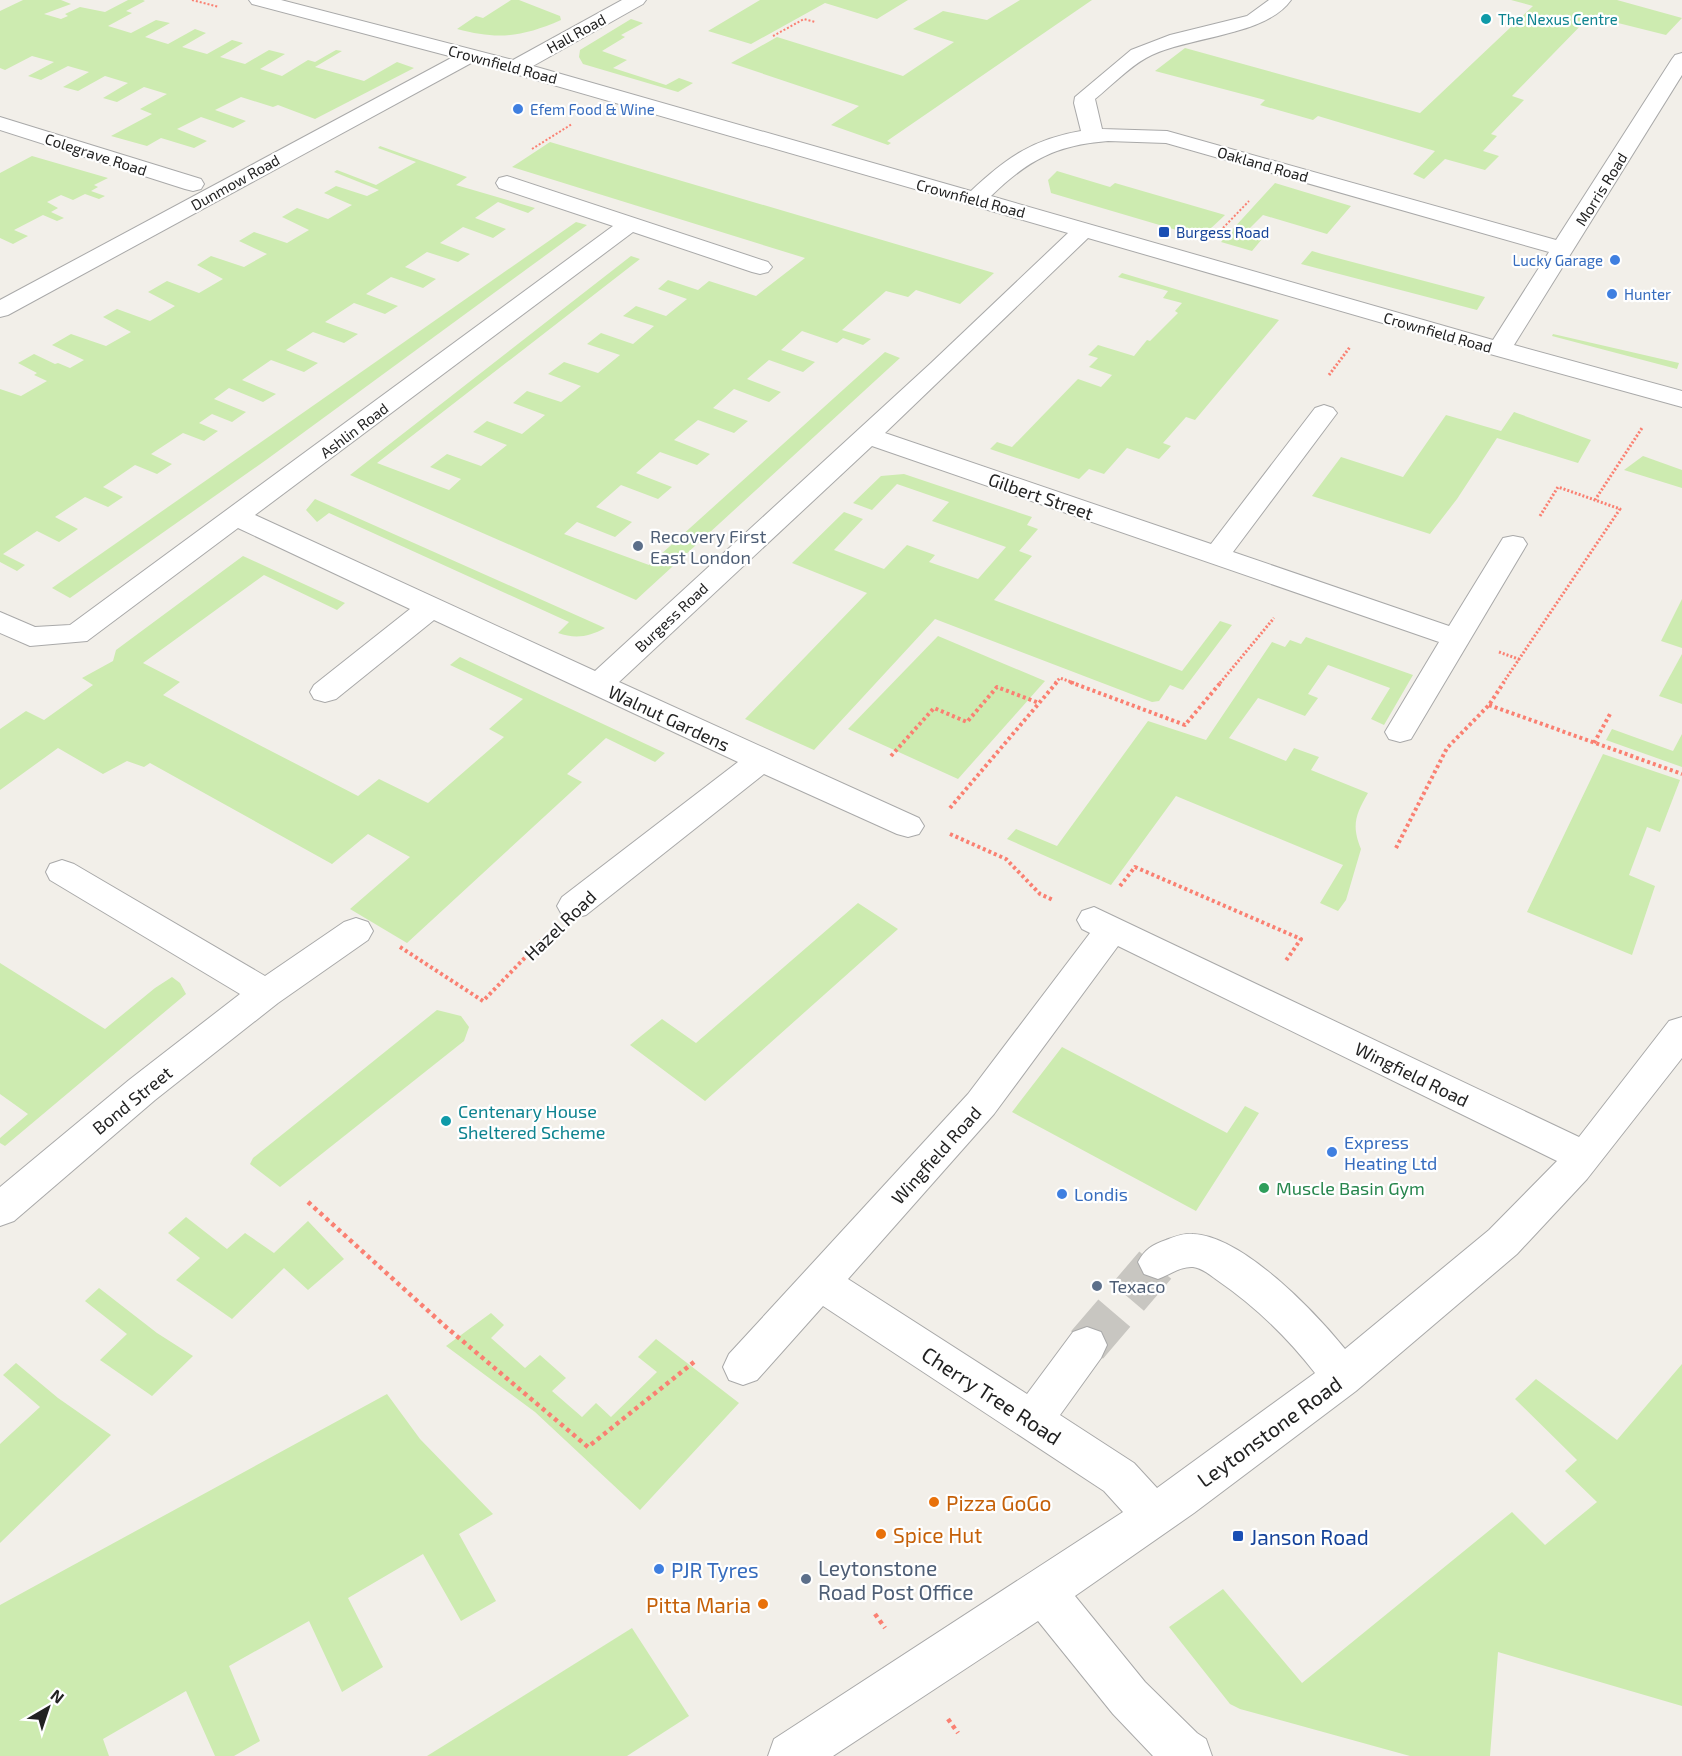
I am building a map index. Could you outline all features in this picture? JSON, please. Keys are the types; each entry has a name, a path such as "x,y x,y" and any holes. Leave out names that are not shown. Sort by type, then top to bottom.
{"street":[{"name":"Crownfield Road","path":"259,0 516,67 1499,350 1682,399"},
{"name":"Hall Road","path":"516,67 636,0"},
{"path":"1093,135 1084,104 1085,97 1138,54 1177,39 1254,20 1281,0"},
{"name":"Dunmow Road","path":"0,310 471,56"},
{"name":"Morris Road","path":"1499,350 1682,59"},
{"name":"Colegrave Road","path":"0,123 193,184"},
{"name":"Oakland Road","path":"975,199 1016,162 1052,144 1093,135 1123,133 1167,137 1563,249"},
{"path":"507,183 760,267"},
{"name":"Ashlin Road","path":"0,621 30,637 77,634 630,224"},
{"name":"Burgess Road","path":"598,685 1085,229"},
{"path":"1216,556 1324,413"},
{"name":"Gilbert Street","path":"866,435 1456,638"},
{"name":"Walnut Gardens","path":"236,517 908,826"},
{"path":"1400,732 1513,544"},
{"path":"325,692 431,607"},
{"name":"Hazel Road","path":"574,906 761,760"},
{"path":"62,872 266,993"},
{"name":"Wingfield Road","path":"743,1367 981,1104 1103,924 1583,1156"},
{"name":"Bond Street","path":"0,1210 142,1090 266,993 356,931"},
{"name":"Leytonstone Road","path":"791,1756 1154,1516 1342,1378 1534,1212 1642,1085 1682,1031"},
{"path":"1158,1262 1173,1252 1197,1251 1218,1260 1262,1289 1294,1319 1316,1341 1342,1378"},
{"name":"Cherry Tree Road","path":"821,1283 1119,1477 1154,1516"},
{"path":"1032,1421 1087,1345"},
{"path":"1042,1591 1129,1698 1180,1750 1190,1756"}],"path":[{"path":"772,36 804,20 815,22"},
{"path":"530,151 580,119"},
{"path":"1222,229 1281,170"},
{"path":"1594,500 1643,427"},
{"path":"1396,848 1447,748 1489,705 1620,509 1558,488 1529,533 1513,544"},
{"path":"943,815 1060,678 1185,725 1301,585"},
{"path":"891,756 934,708 966,722 997,687 1039,703"},
{"path":"1489,705 1682,774"},
{"path":"1594,743 1610,714"},
{"path":"944,831 1006,859 1040,894 1103,924 1134,867 1301,939 1259,1000"},
{"name":"Hazel Road","path":"356,931 365,925 483,1001 574,906"},
{"path":"308,1202 455,1338 588,1448 689,1366"},
{"path":"875,1614 885,1629"},
{"path":"944,1712 958,1733"}],"green space":[{"path":"23,0 61,0 71,4 44,14 61,19 68,16 65,14 80,7 105,12 128,0 143,0 145,1 126,11 132,13 108,26 131,33 156,20 170,23 145,37 168,44 195,29 206,33 182,47 207,54 232,40 243,43 220,57 245,64 269,50 285,54 260,69 282,76 308,60 315,62 336,50 342,51 315,67 364,81 397,62 414,68 315,119 278,105 273,107 241,97 215,110 246,121 233,128 201,117 177,129 207,141 194,148 161,138 147,146 111,136 152,114 140,109 167,94 144,87 117,102 103,98 128,83 105,76 78,91 63,87 89,72 68,66 41,80 28,76 54,62 32,56 5,70 0,68 0,11"},
{"path":"511,0 519,0 560,16 561,20 534,30 510,35 485,35 457,29 476,16 483,18"},
{"path":"760,0 908,0 877,19 825,3 751,44 708,31"},
{"path":"1020,0 1092,0 887,141 891,143 888,145 831,125 859,106 731,63 777,37 903,76 954,42 913,29 943,11 987,20"},
{"path":"1511,0 1617,0 1682,18 1666,35 1590,16 1512,96 1524,100 1491,134 1497,136 1483,151 1499,156 1485,170 1445,159 1424,179 1413,174 1435,151 1318,116 1313,120 1260,105 1265,100 1155,71 1185,48 1420,113 1533,6"},
{"path":"631,19 643,23 621,35 625,37 602,51 627,60 613,68 666,85 679,78 693,83 678,92 583,64 579,57 580,50"},
{"path":"550,142 994,273 960,304 916,290 908,297 886,291 842,330 871,339 863,345 843,338 837,343 802,331 781,350 815,362 803,372 769,360 747,379 781,392 769,402 734,389 713,408 748,421 734,433 698,420 674,440 710,454 697,465 660,452 636,473 672,487 658,499 621,485 596,507 632,522 615,537 577,522 564,534 649,565 885,352 900,358 636,600 350,475 631,256 640,259 377,463 449,490 461,479 430,467 447,454 481,466 507,445 473,432 487,421 522,434 545,415 513,403 527,391 561,402 581,386 548,374 564,362 598,373 620,355 587,344 601,333 633,344 654,326 623,316 636,306 666,316 687,299 658,289 668,280 698,290 709,281 756,296 805,258 512,167"},
{"path":"380,146 467,177 456,185 535,208 528,213 498,202 475,218 506,229 493,238 463,227 440,243 470,254 458,262 427,252 405,267 436,279 423,288 391,277 366,294 398,306 385,314 354,303 325,322 358,334 344,343 313,332 286,350 318,363 304,372 271,360 242,380 276,394 263,402 229,388 214,399 246,412 232,422 212,414 199,423 218,431 204,441 183,433 151,454 172,464 157,474 135,465 103,487 123,497 108,507 85,497 55,517 78,529 59,542 37,531 3,554 25,565 17,571 0,562 0,389 21,396 47,381 18,363 34,354 70,368 84,360 52,345 71,334 106,346 131,332 103,317 117,309 150,321 175,306 148,292 167,281 199,293 223,279 197,265 211,256 244,267 267,254 239,241 254,232 287,243 309,230 282,217 297,208 328,219 352,205 324,193 336,186 367,196 379,190 334,172 337,170 376,185 416,162 378,148"},
{"path":"32,156 108,178 94,185 98,187 91,191 105,196 99,199 85,194 73,200 61,195 47,202 58,208 51,212 64,218 57,221 43,215 14,230 28,236 13,244 0,238 0,173"},
{"path":"1057,171 1110,187 1115,183 1225,215 1208,231 1190,234 1051,193 1048,180"},
{"path":"1275,183 1351,206 1327,234 1263,215 1245,233 1262,239 1252,251 1221,242"},
{"path":"576,222 587,225 266,460 70,598 52,588"},
{"path":"1312,251 1485,297 1477,310 1301,264"},
{"path":"1122,273 1279,320 1195,420 1186,417 1163,443 1171,446 1159,459 1127,448 1104,474 1089,469 1079,479 990,449 997,442 1012,447 1078,379 1101,387 1112,375 1089,367 1098,358 1088,355 1098,345 1134,356 1147,340 1150,341 1178,313 1175,311 1182,303 1163,298 1168,291 1118,277"},
{"path":"1553,334 1679,363 1677,369 1552,336"},
{"path":"1514,412 1591,440 1578,463 1497,438 1457,499 1430,534 1312,496 1341,457 1403,477 1446,415 1501,431"},
{"path":"1643,456 1682,470 1682,488 1624,470"},
{"path":"904,474 1032,517 1027,525 1038,529 1019,551 1032,556 994,600 1182,671 1220,621 1232,625 1183,690 1170,685 1159,701 1152,702 935,619 814,750 745,719 867,593 792,563 844,512 863,519 834,550 884,569 907,545 935,555 929,562 978,579 1006,547 932,521 949,502 897,484 872,510 853,503 881,476"},
{"path":"315,499 605,628 582,636 558,633 569,622 329,513 317,522 306,510"},
{"path":"243,556 345,603 337,610 264,575 143,663 180,682 163,695 358,796 379,779 428,803 504,737 489,729 523,699 450,665 460,657 665,753 655,762 606,738 567,774 582,782 407,943 350,909 410,857 368,834 332,864 150,763 144,767 127,761 103,774 58,748 0,790 0,729 26,711 44,720 93,685 82,678 113,661 116,650"},
{"path":"1682,599 1682,648 1661,641"},
{"path":"938,636 1045,681 958,779 848,729"},
{"path":"1306,637 1413,675 1384,725 1371,719 1390,688 1328,665 1308,694 1318,698 1305,716 1258,698 1229,738 1286,761 1294,748 1319,757 1311,770 1368,793 1356,820 1356,833 1361,849 1346,900 1338,911 1320,903 1343,865 1176,796 1111,885 1007,839 1016,829 1057,846 1148,721 1206,740 1272,642 1285,647 1290,640 1301,644"},
{"path":"1682,654 1682,704 1659,696"},
{"path":"1612,729 1673,751 1682,734 1682,767 1606,740"},
{"path":"1603,754 1680,780 1660,832 1647,827 1629,875 1655,886 1632,955 1527,912"},
{"path":"858,903 898,929 705,1101 630,1045 662,1019 696,1043"},
{"path":"0,963 105,1029 172,977 180,983 186,994 5,1146 0,1143 0,1138 28,1114 0,1094"},
{"path":"437,1010 461,1016 469,1027 464,1041 280,1187 250,1164 253,1158"},
{"path":"1062,1047 1227,1133 1245,1106 1259,1113 1196,1211 1012,1112"},
{"path":"186,1217 227,1249 245,1233 274,1253 308,1221 344,1259 308,1290 284,1268 232,1319 176,1280 200,1258 168,1233"},
{"path":"99,1288 157,1333 193,1356 152,1396 100,1360 127,1334 85,1301"},
{"path":"491,1313 504,1325 491,1338 525,1368 540,1355 566,1378 552,1391 582,1417 596,1403 611,1417 657,1372 638,1357 656,1339 739,1403 640,1510 535,1412 446,1346"},
{"path":"16,1363 58,1398 111,1435 0,1543 0,1444 40,1407 3,1375"},
{"path":"1682,1364 1682,1706 1498,1652 1490,1756 1410,1756 1240,1709 1230,1704 1169,1627 1223,1589 1302,1683 1512,1512 1545,1545 1597,1502 1565,1471 1577,1460 1515,1399 1536,1379 1617,1440"},
{"path":"387,1394 420,1439 493,1514 459,1534 496,1601 461,1621 423,1554 348,1598 383,1667 342,1692 309,1621 229,1666 260,1741 234,1756 215,1756 186,1691 103,1739 109,1756 0,1756 0,1605"},
{"path":"632,1628 689,1716 627,1756 427,1756"}],"tunnel":[{"path":"1087,1345 1158,1262"}],"place":[{"name":"The Nexus Centre","path":"1486,19"},
{"name":"Efem Food & Wine","path":"518,109"},
{"name":"Burgess Road","path":"1164,232"},
{"name":"Lucky Garage","path":"1615,260"},
{"name":"Hunter","path":"1612,294"},
{"name":"Recovery First East London","path":"638,546"},
{"name":"Centenary House Sheltered Scheme","path":"446,1121"},
{"name":"Express Heating Ltd","path":"1332,1152"},
{"name":"Muscle Basin Gym","path":"1264,1188"},
{"name":"Londis","path":"1062,1194"},
{"name":"Texaco","path":"1097,1286"},
{"name":"Pizza GoGo","path":"934,1502"},
{"name":"Spice Hut","path":"881,1534"},
{"name":"Janson Road","path":"1238,1536"},
{"name":"PJR Tyres","path":"659,1569"},
{"name":"Leytonstone Road Post Office","path":"806,1579"},
{"name":"Pitta Maria","path":"763,1604"}]}
